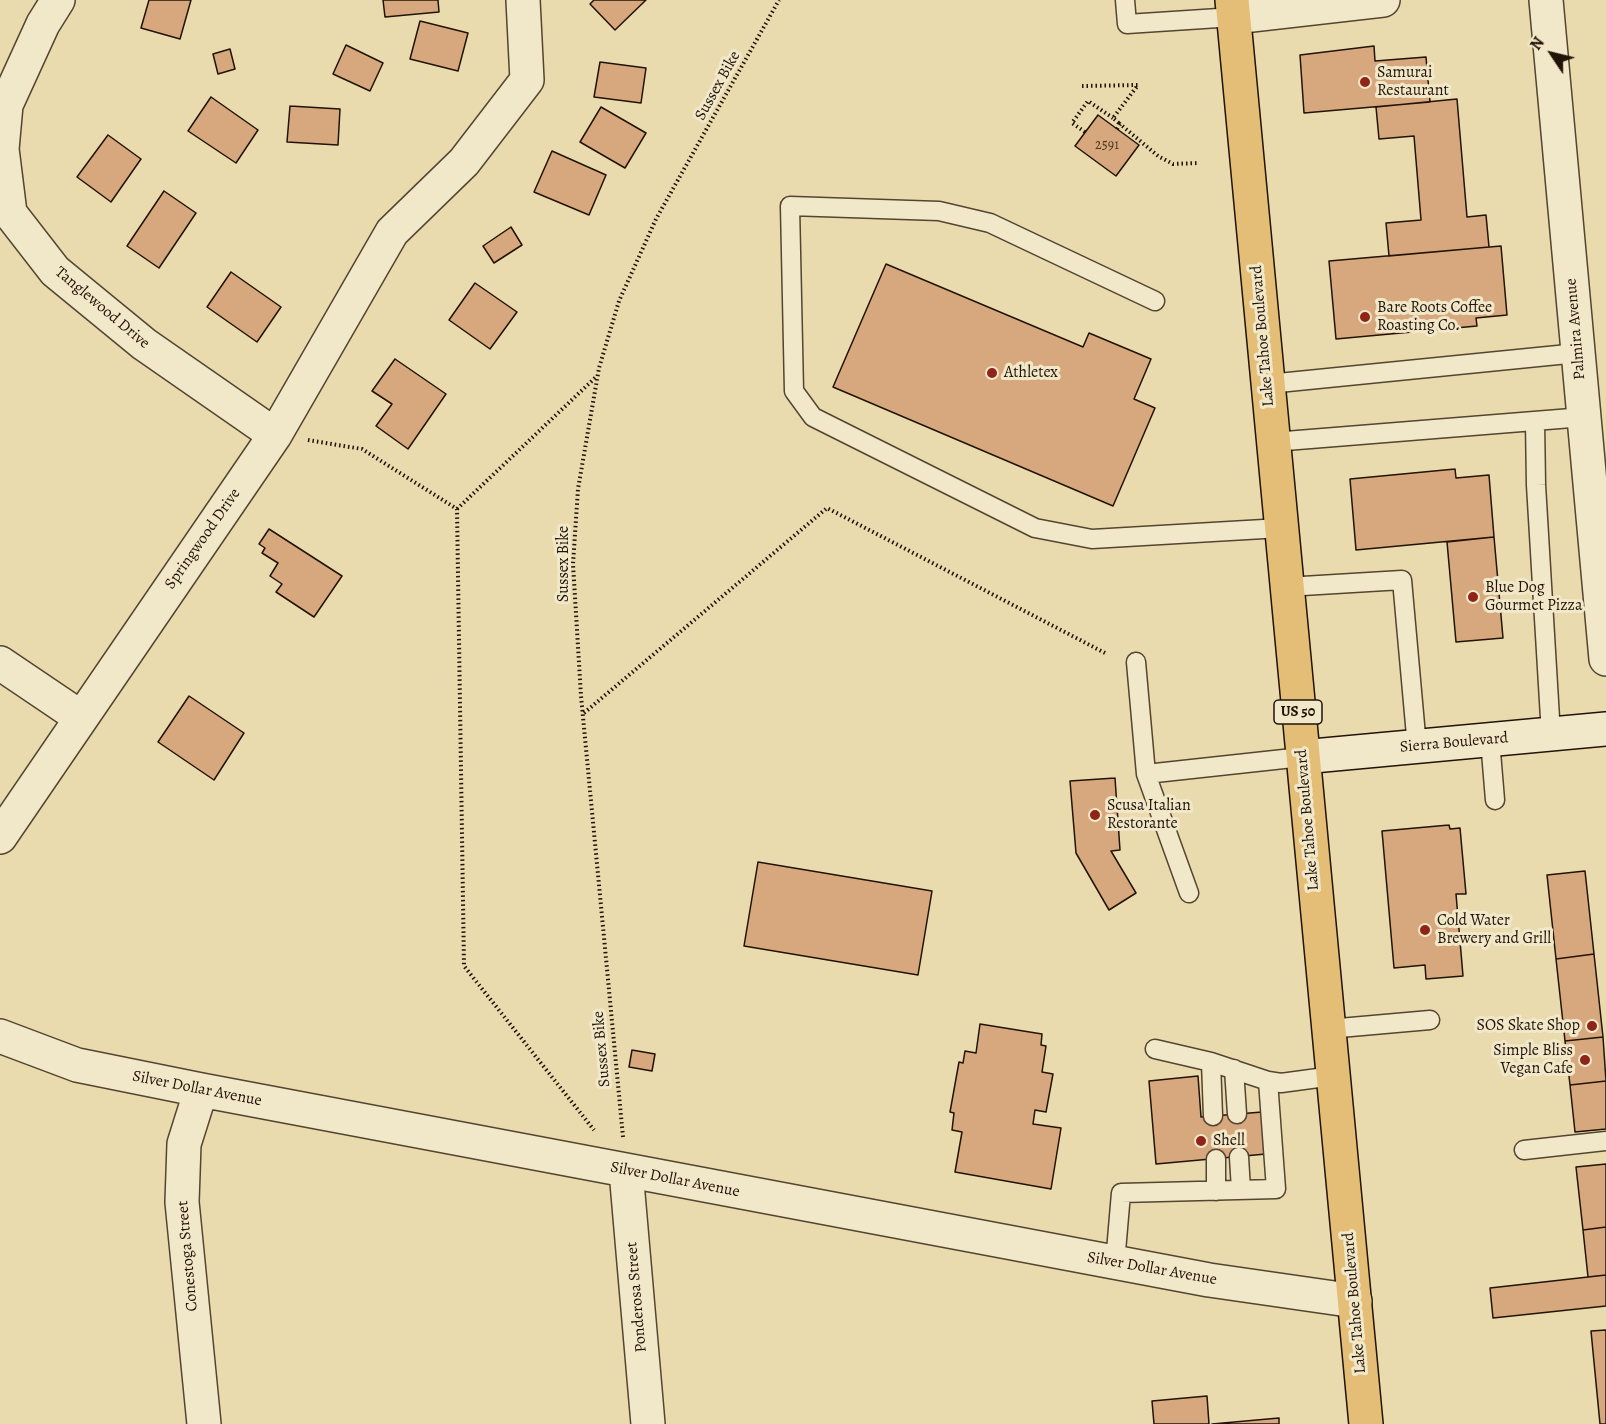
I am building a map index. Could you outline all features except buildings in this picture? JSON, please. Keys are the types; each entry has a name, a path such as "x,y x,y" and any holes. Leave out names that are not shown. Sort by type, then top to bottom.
{"highway":[{"name":"Lake Tahoe Boulevard","path":"1233,8 1366,1424"}],"street":[{"name":"Tanglewood Drive","path":"57,0 43,24 6,105 2,149 10,213 55,271 144,344 275,435"},
{"name":"Springwood Drive","path":"0,837 275,435 392,232 464,162 527,80 524,0"},
{"path":"1233,8 1383,0"},
{"name":"Palmira Avenue","path":"1546,0 1606,659"},
{"path":"0,663 81,717"},
{"name":"Sierra Boulevard","path":"1302,757 1606,729"},
{"name":"Silver Dollar Avenue","path":"0,1036 77,1065 201,1090 1115,1263 1209,1280 1355,1301"},
{"name":"Conestoga Street","path":"201,1090 184,1144 182,1202 204,1424"},
{"name":"Ponderosa Street","path":"626,1171 648,1424"}],"lane":[{"path":"1125,0 1127,24 1233,8"},
{"path":"1155,301 990,223 939,210 790,207 794,391 813,417 1035,528 1092,539 1281,528"},
{"path":"1268,384 1578,353"},
{"path":"1273,442 1584,417"},
{"path":"1535,422 1536,484 1551,735"},
{"path":"1286,587 1402,580 1417,747"},
{"path":"1136,662 1146,774 1189,893"},
{"path":"1490,740 1495,800"},
{"path":"1146,774 1302,757"},
{"path":"1328,1029 1430,1020"},
{"path":"1155,1049 1211,1062 1268,1081 1281,1083 1333,1076"},
{"path":"1211,1062 1213,1116"},
{"path":"1234,1069 1237,1114"},
{"path":"1115,1263 1121,1193 1276,1189 1268,1081"},
{"path":"1524,1150 1606,1141"},
{"path":"1239,1157 1242,1190"},
{"path":"1216,1159 1216,1191"}],"path":[{"name":"Sussex Bike","path":"626,1171 583,714 573,564 578,489 597,376 619,301 656,219 780,0"},
{"path":"1082,86 1138,85 1113,118"},
{"path":"1085,132 1072,123 1088,101 1113,118 1118,127 1158,156 1173,164 1199,163"},
{"path":"597,376 457,509 464,966 626,1171"},
{"path":"275,435 363,449 457,509"},
{"path":"583,714 826,508 1105,653"}],"place":[{"name":"Samurai Restaurant","path":"1365,82"},
{"name":"Bare Roots Coffee Roasting Co.","path":"1365,317"},
{"name":"Athletex","path":"992,373"},
{"name":"Blue Dog Gourmet Pizza","path":"1473,597"},
{"name":"Scusa Italian Restorante","path":"1095,815"},
{"name":"Cold Water Brewery and Grill","path":"1425,930"},
{"name":"SOS Skate Shop","path":"1592,1026"},
{"name":"Simple Bliss Vegan Cafe","path":"1585,1060"},
{"name":"Shell","path":"1201,1141"}]}
